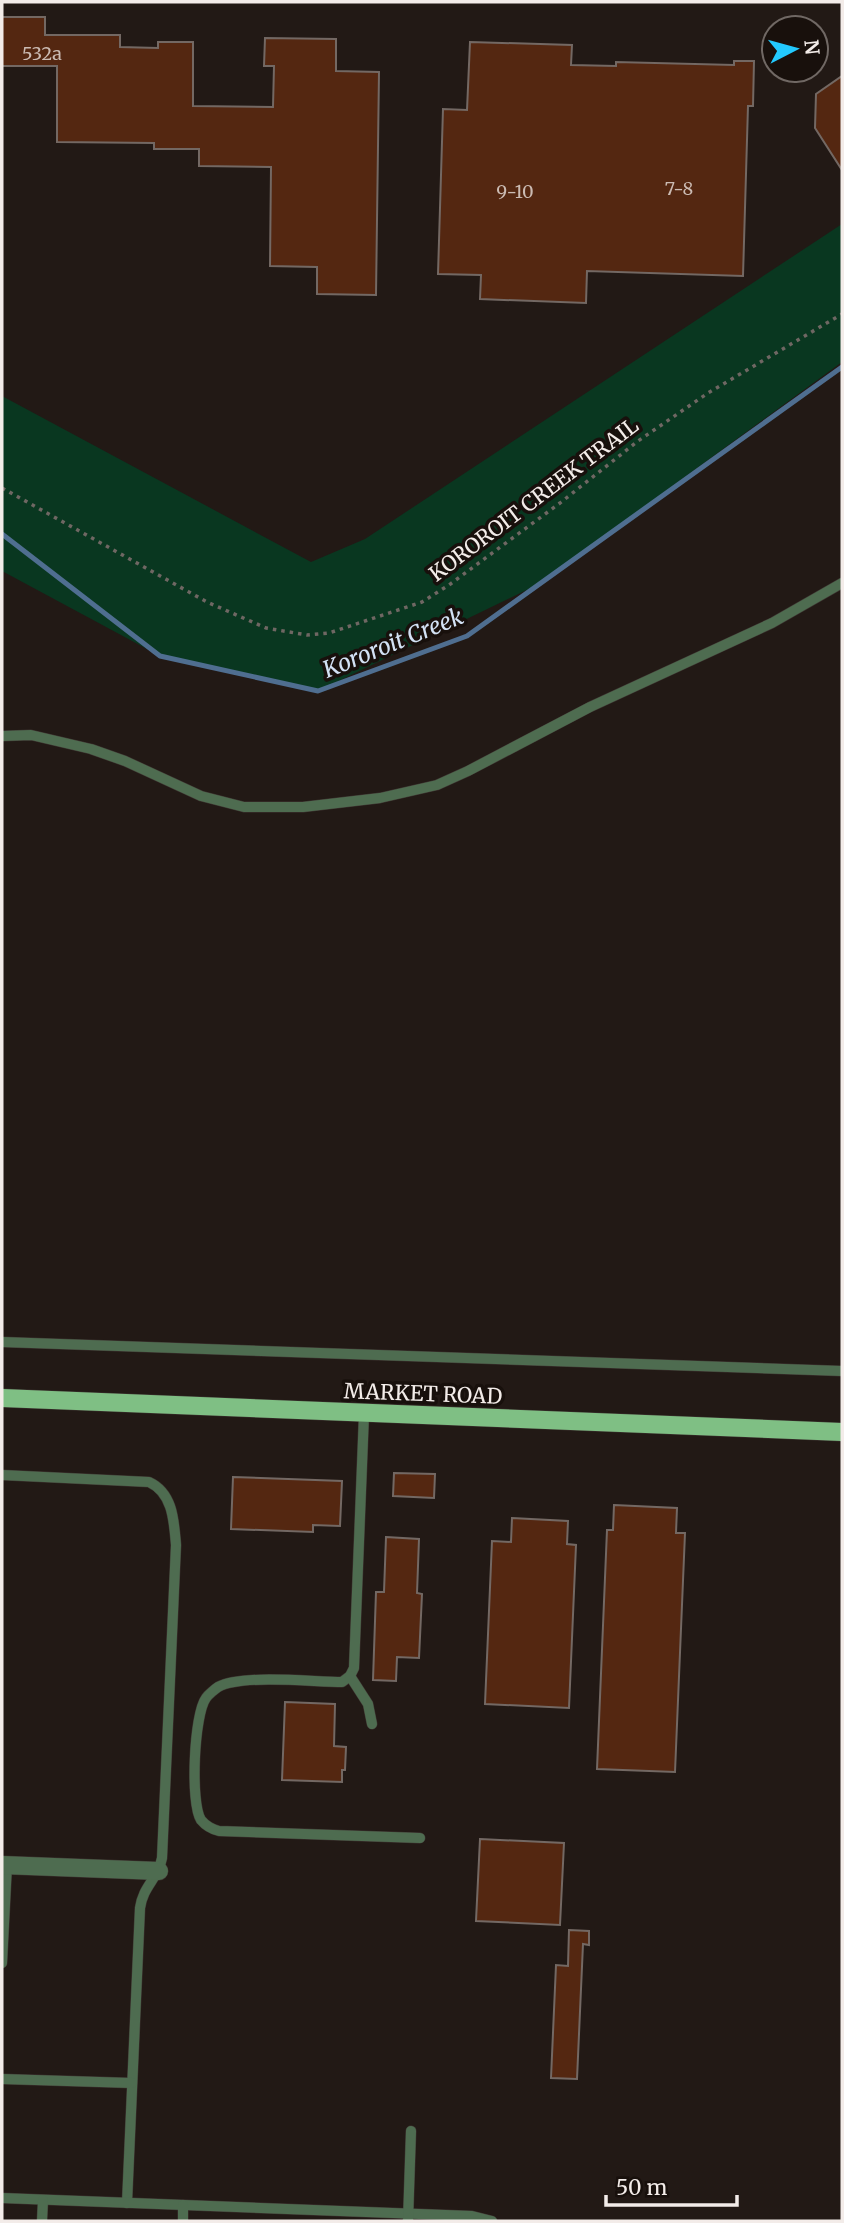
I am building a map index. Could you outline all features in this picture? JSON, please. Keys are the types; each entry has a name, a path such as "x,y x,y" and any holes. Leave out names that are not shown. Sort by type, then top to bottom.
{"main road":[{"name":"MARKET ROAD","path":"2,1398 842,1432"}],"street":[{"path":"4,1865 159,1871"}],"lane":[{"path":"2,736 31,735 92,749 201,796 244,807 303,807 380,798 437,785 457,776 590,707 772,623 842,583"},
{"path":"2,1342 842,1371"},
{"path":"364,1414 354,1668 350,1676 342,1682 240,1681 218,1687 205,1698 198,1724 194,1795 199,1818 209,1828 219,1831 420,1838"},
{"path":"2,1475 149,1482 162,1490 170,1505 176,1545 162,1858 159,1871 142,1894 139,1908 127,2203"},
{"path":"350,1676 368,1704 372,1724"},
{"path":"2,1963 4,1865"},
{"path":"2,2079 132,2083"},
{"path":"408,2217 411,2131"},
{"path":"2,2198 408,2217 472,2216 492,2221"},
{"path":"43,2200 43,2221"},
{"path":"183,2205 183,2221"}],"path":[{"name":"KOROROIT CREEK TRAIL","path":"2,488 206,602 266,628 307,635 329,633 422,601 449,585 561,503 638,441 708,393 842,314"}],"green space":[{"path":"842,224 842,362 537,585 318,691 160,656 2,571 2,396 311,562 365,539"}],"building":[{"path":"2,17 45,17 45,35 120,35 120,47 158,48 158,42 193,42 193,106 273,107 274,66 264,66 265,38 336,39 336,71 379,72 376,295 317,294 317,267 270,266 271,167 199,166 199,149 154,149 154,143 57,142 57,66 2,66"},
{"path":"470,42 572,45 571,65 616,66 616,62 734,65 734,61 754,61 753,106 748,106 743,276 587,271 586,303 480,299 481,275 438,274 443,109 467,110"},
{"path":"842,76 842,170 815,128 816,94"},
{"path":"394,1473 435,1474 434,1498 393,1496"},
{"path":"233,1477 342,1481 340,1526 313,1525 313,1532 231,1529"},
{"path":"614,1505 677,1508 676,1533 685,1533 675,1772 597,1769 607,1530 613,1530"},
{"path":"512,1518 568,1521 567,1544 576,1545 569,1708 485,1704 492,1541 511,1542"},
{"path":"386,1537 419,1539 417,1593 422,1594 419,1658 397,1657 396,1681 373,1680 376,1592 384,1592"},
{"path":"285,1702 335,1704 334,1746 346,1747 342,1782 282,1780"},
{"path":"480,1839 564,1843 560,1925 476,1921"},
{"path":"569,1930 589,1931 589,1945 583,1944 577,2079 551,2078 556,1965 568,1966"}],"waterway":[{"name":"Kororoit Creek","path":"2,534 160,656 318,691 467,636 842,367"}]}
